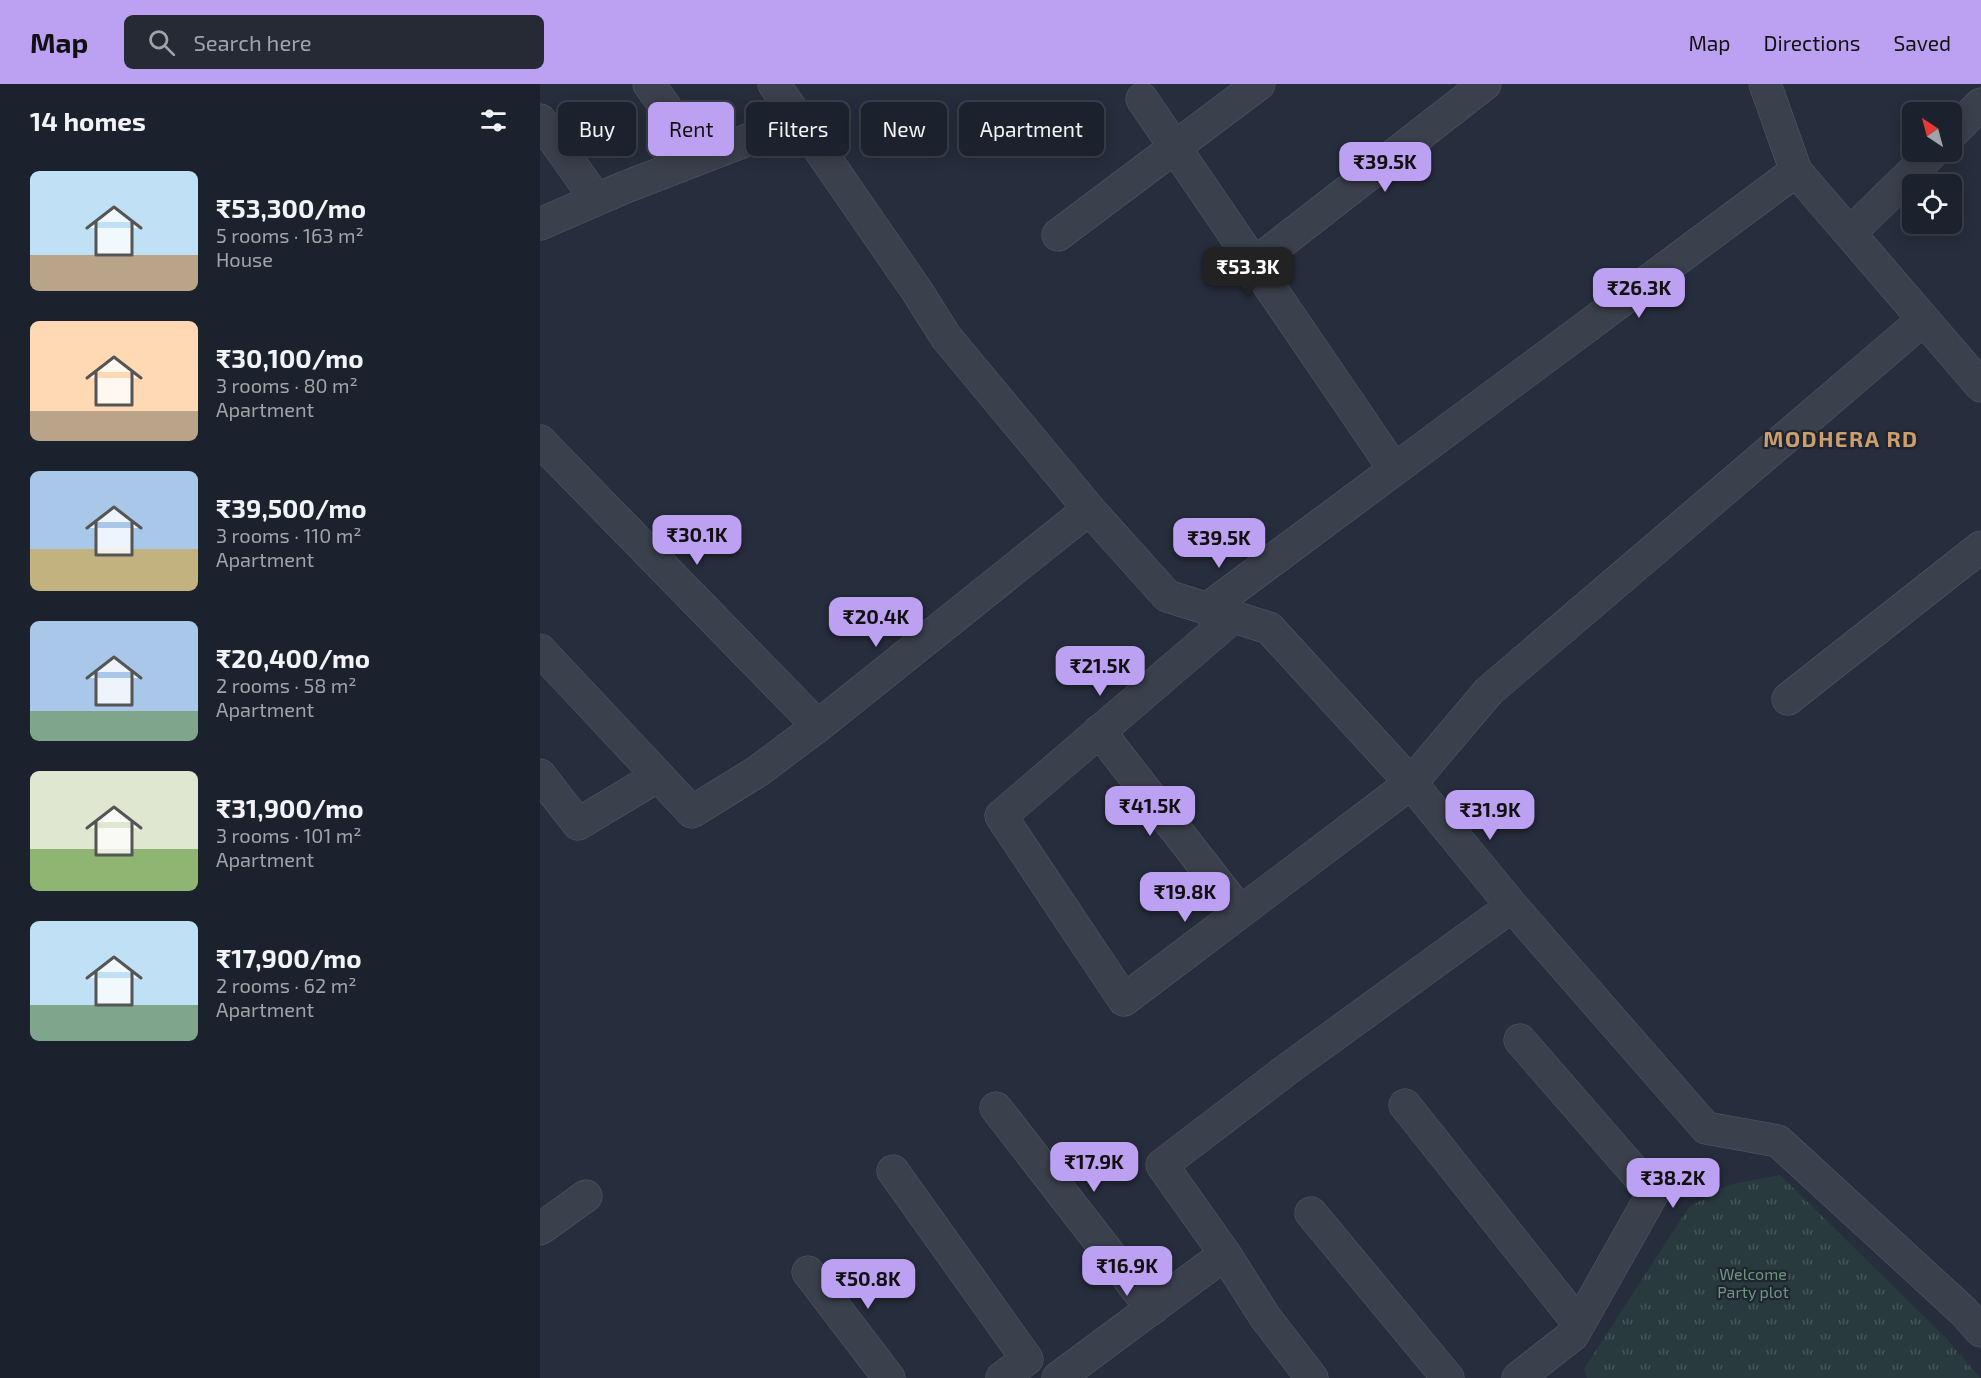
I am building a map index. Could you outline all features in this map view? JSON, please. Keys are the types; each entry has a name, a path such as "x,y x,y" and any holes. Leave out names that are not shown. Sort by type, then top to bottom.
{"street":[{"path":"649,84 701,158"},
{"path":"774,84 786,102"},
{"path":"1058,235 1259,84"},
{"path":"1254,264 1485,84"},
{"path":"1766,84 1796,171 1981,386"},
{"path":"1962,122 1981,102 1965,84"},
{"path":"1142,99 1394,470"},
{"path":"540,120 596,199"},
{"path":"540,224 596,199 746,141"},
{"path":"824,156 946,337 1089,509 1167,596 1269,628 1411,783 1512,906 1706,1128 1778,1141 1963,1311 1981,1331"},
{"path":"1850,234 1923,162"},
{"path":"1796,171 1394,470 1220,613 1099,731 1001,816 1124,1000 1411,783 1489,691 1923,320"},
{"path":"540,441 818,726"},
{"path":"540,650 692,812 758,771 818,726 1089,509"},
{"path":"1788,699 1981,547"},
{"path":"1099,731 1240,912"},
{"path":"540,775 578,824 658,776"},
{"path":"1312,1378 1265,1317 1226,1254 1162,1165 1289,1068 1512,906"},
{"path":"1518,1378 1573,1335 1653,1193 1520,1040"},
{"path":"1405,1106 1579,1324"},
{"path":"996,1108 1152,1309"},
{"path":"893,1171 1027,1359 1002,1378"},
{"path":"540,1229 586,1196"},
{"path":"1311,1213 1448,1378"},
{"path":"1058,1378 1226,1254"},
{"path":"808,1272 889,1378"}],"green space":[{"name":"Welcome Party plot","path":"1780,1175 1945,1337 1980,1378 1587,1378 1584,1369 1689,1207 1728,1185"}],"district":[{"name":"MODHERA RD","path":"1841,438"}]}
